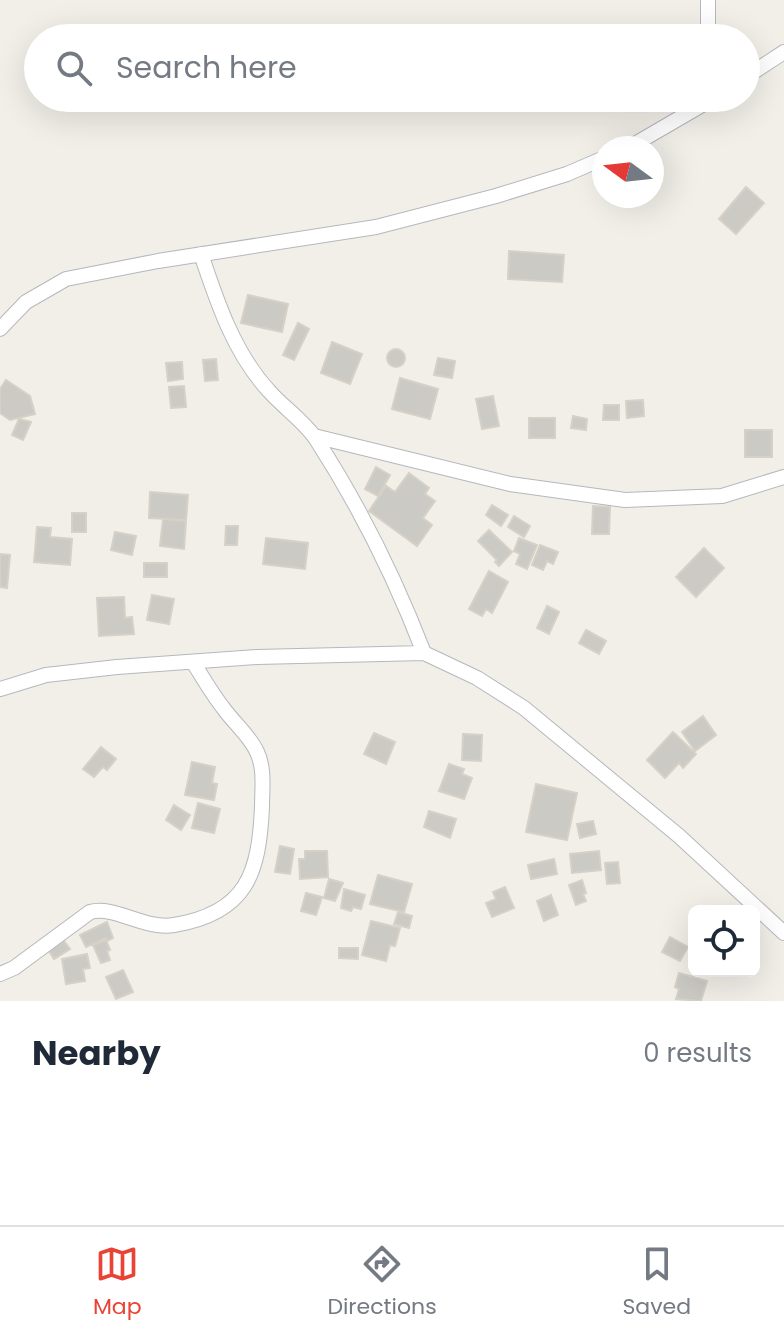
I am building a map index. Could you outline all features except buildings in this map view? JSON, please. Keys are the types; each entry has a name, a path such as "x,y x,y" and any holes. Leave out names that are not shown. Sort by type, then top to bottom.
{"street":[{"path":"708,0 708,24"},
{"path":"760,68 784,52"},
{"path":"649,136 690,112"},
{"path":"0,329 26,302 66,279 376,227 496,196 592,163"},
{"path":"201,254 215,297 239,349 267,389 314,436 372,535 424,653"},
{"path":"314,436 510,484 625,500 722,496 784,477"},
{"path":"0,689 46,675 117,667 257,657 424,653 477,678 524,708 679,836 784,933"},
{"path":"0,974 14,968 90,912 105,911 157,926 175,925 202,917 228,904 247,886 255,865 260,833 262,767 257,751 218,701 193,662"}]}
